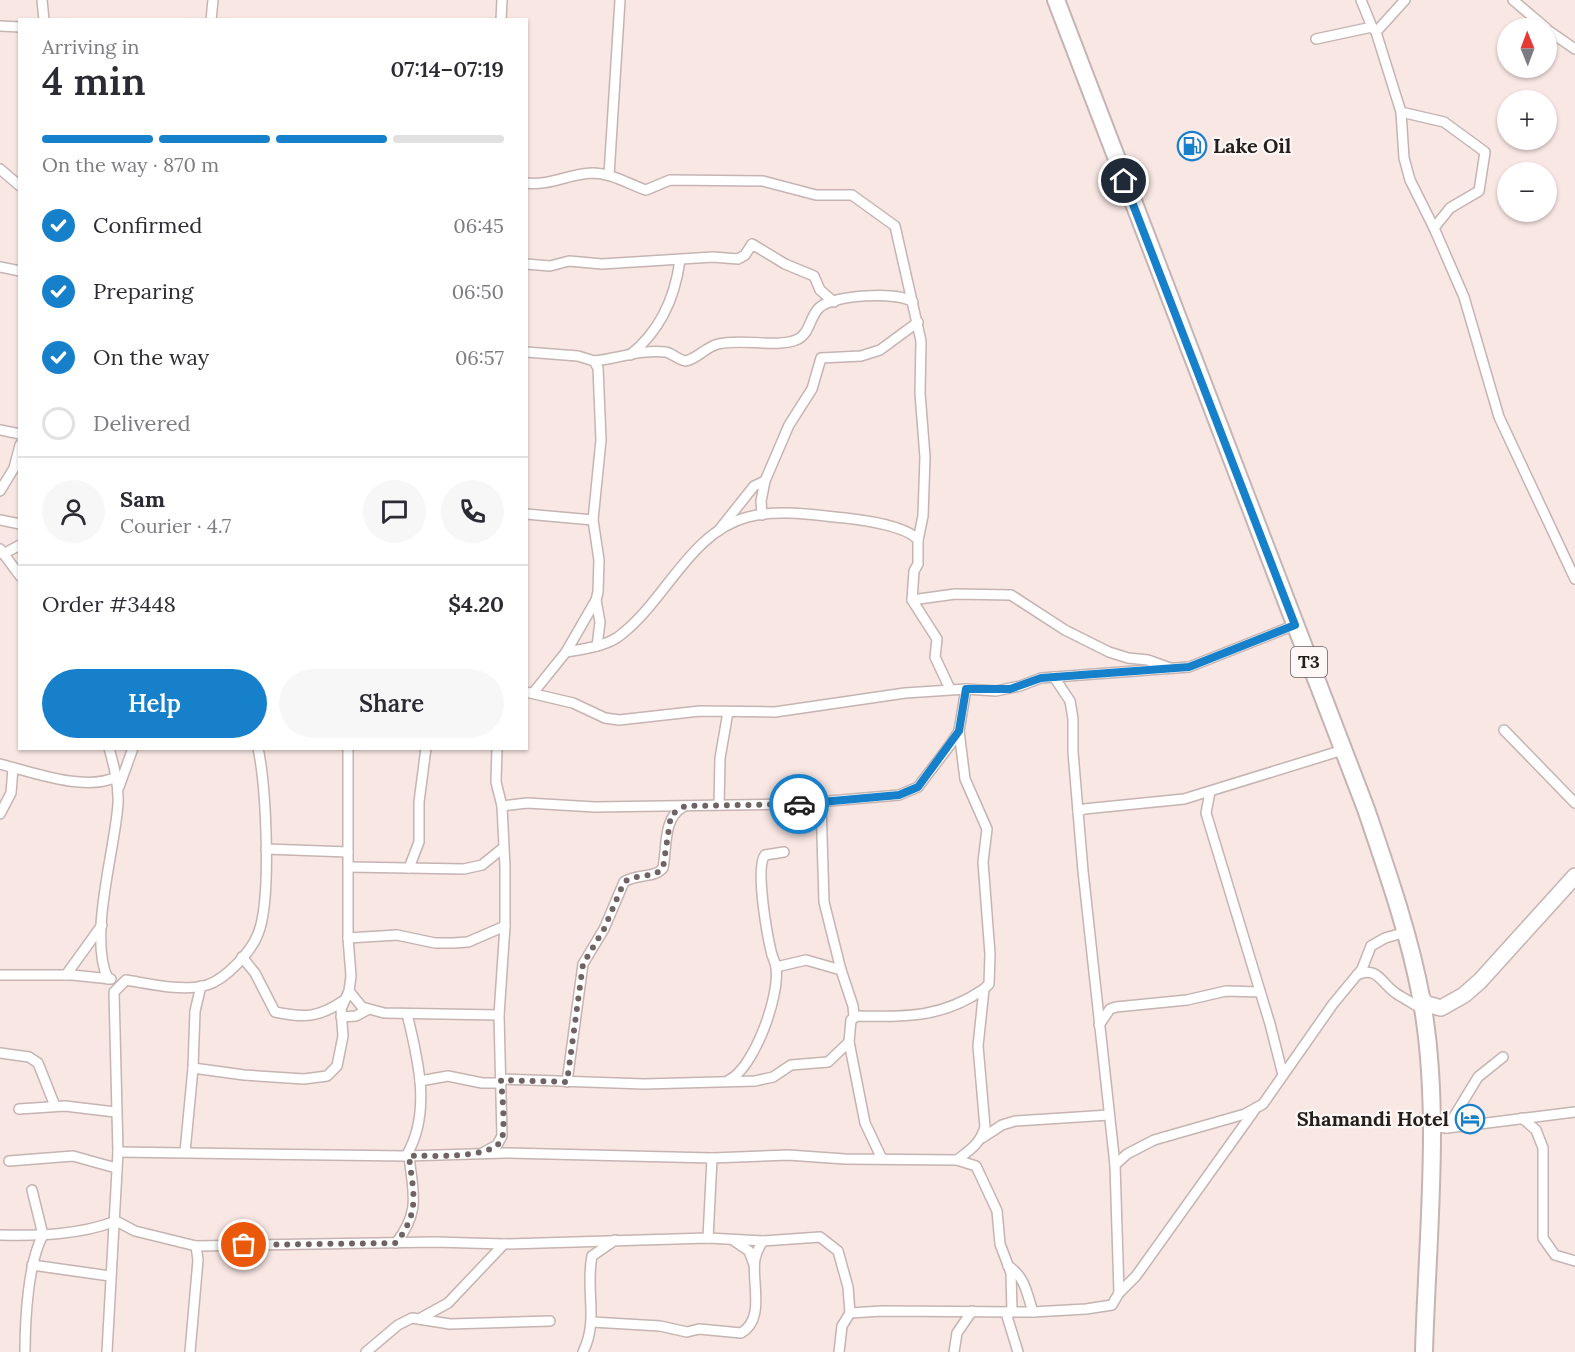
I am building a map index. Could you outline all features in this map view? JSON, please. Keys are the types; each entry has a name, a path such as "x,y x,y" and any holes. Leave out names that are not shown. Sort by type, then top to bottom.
{"highway":[{"name":"T3","path":"1056,0 1366,809 1406,933 1422,1004 1431,1093 1439,1127 1424,1352"}],"main road":[{"path":"1422,1004 1441,1008 1473,988 1575,876"}],"street":[{"path":"42,0 44,18"},
{"path":"211,18 213,0"},
{"path":"501,18 502,0"},
{"path":"609,175 620,0"},
{"path":"1361,0 1374,29 1401,112 1407,172 1464,297 1499,417 1575,579"},
{"path":"1316,39 1374,29 1405,0"},
{"path":"1513,0 1533,18"},
{"path":"0,26 18,27"},
{"path":"1557,37 1575,49"},
{"path":"1401,112 1444,122 1485,152 1479,190 1450,208 1434,228"},
{"path":"0,169 18,184"},
{"path":"528,183 547,184 582,174 609,175 646,190 670,180 763,182 816,195 846,194 860,200 898,231 902,265 918,322 925,457 923,516 918,540 918,564 914,571 912,600 937,639 935,657 950,689"},
{"path":"528,264 550,266 569,261 602,264 713,257 738,259 745,255 752,244 785,264 814,276 820,290 834,302"},
{"path":"630,355 651,335 660,322 674,291 680,260"},
{"path":"0,267 18,271"},
{"path":"528,352 578,356 594,361 660,352 672,353 686,361 719,343 792,341 804,335 817,309 834,302 867,294 905,298 913,302"},
{"path":"762,515 760,501 765,481 789,426 812,389 821,358 861,356 880,350 918,322"},
{"path":"594,361 598,368 601,440 592,520 599,560 597,600 600,622 597,646"},
{"path":"0,430 18,434"},
{"path":"0,491 14,468 18,453"},
{"path":"566,652 597,646 618,636 640,617 699,548 718,531 754,486 765,481"},
{"path":"528,514 592,520"},
{"path":"718,531 743,519 762,515 804,514 859,520 909,532 918,540"},
{"path":"0,520 18,524"},
{"path":"18,546 1,552 18,573"},
{"name":"T3","path":"912,600 955,594 1011,595 1065,630 1109,652 1128,658 1148,660 1171,668"},
{"path":"530,692 566,652 597,600"},
{"name":"T3","path":"530,692 573,703 605,718 619,720 676,713 775,712 905,693 950,689 1010,689 1054,677 1171,668 1203,663 1219,654 1295,625"},
{"path":"1054,677 1067,695 1072,711 1078,812 1114,1166 1119,1293"},
{"path":"854,1017 922,1016 960,1003 989,984 983,862 987,829 965,779 959,731 966,689"},
{"path":"719,805 720,758 728,712"},
{"path":"1504,730 1575,803"},
{"path":"502,806 526,803 595,807 820,803 908,793 923,782 959,731"},
{"path":"109,750 118,789"},
{"path":"108,979 103,969 102,925 118,789 132,750"},
{"path":"0,975 66,975 201,986 218,980 253,944 262,918 266,849 258,750"},
{"path":"242,957 255,973 275,1012 297,1016 321,1015 343,1000 349,992 351,976 348,938 348,750"},
{"path":"408,868 419,842 419,802 426,750"},
{"path":"483,1153 497,1144 502,1136 500,1015 505,926 502,806 496,782 497,750"},
{"path":"1078,812 1084,809 1160,802 1210,792 1343,750"},
{"path":"0,764 55,778 93,783 116,777"},
{"path":"0,814 10,794 13,768"},
{"path":"1210,792 1206,813 1283,1075"},
{"path":"820,803 824,902 841,970 854,1006 854,1017 849,1024 849,1042 865,1123 882,1159"},
{"path":"567,1082 583,964 604,929 624,882 631,877 655,875 663,868 668,822 675,811 685,806"},
{"path":"349,867 475,867 487,862 503,848"},
{"path":"266,849 348,852"},
{"path":"726,1081 740,1074 753,1052 771,1002 776,967 769,942 761,872 765,855 784,852"},
{"path":"66,975 102,925"},
{"path":"348,938 397,935 435,943 468,942 505,926"},
{"path":"850,1313 1033,1312 1112,1305 1119,1293 1136,1276 1255,1109 1273,1093 1333,1004 1358,975 1371,946 1385,938 1406,933"},
{"path":"776,967 806,960 841,970"},
{"path":"1358,975 1364,972 1377,974 1393,991 1422,1004"},
{"path":"107,1352 118,1152 113,998 122,981"},
{"path":"185,1152 194,1068 194,1020 201,986"},
{"path":"982,1138 985,1118 978,1046 984,989"},
{"path":"1099,1026 1110,1009 1116,1006 1187,1000 1226,991 1260,992"},
{"path":"349,992 357,1003 367,1010 407,1014 500,1015"},
{"path":"194,1068 282,1078 327,1076 337,1066 339,1058 343,1036 341,1017 343,1000"},
{"path":"341,1017 356,1016 367,1010"},
{"path":"396,1243 411,1222 414,1209 407,1156 417,1134 420,1081 407,1014"},
{"path":"420,1081 448,1076 482,1083 764,1080 791,1065 828,1062 849,1042"},
{"path":"0,1053 29,1057 38,1064 56,1106"},
{"path":"1439,1127 1478,1077 1503,1057"},
{"path":"19,1109 56,1106 115,1112"},
{"path":"1114,1166 1127,1154 1154,1140 1255,1109"},
{"path":"1439,1127 1575,1113"},
{"path":"957,1160 982,1138 1002,1125 1015,1121 1109,1115"},
{"path":"1522,1118 1536,1130 1543,1148 1543,1238 1556,1255 1575,1261"},
{"path":"118,1152 407,1156 483,1153 712,1158 788,1155 969,1162 981,1172 997,1211 1000,1244 1011,1273 1009,1312 1018,1352"},
{"path":"9,1161 73,1156 92,1159 116,1168"},
{"path":"708,1238 712,1158"},
{"path":"32,1191 37,1219 43,1235"},
{"path":"0,1235 43,1235 94,1230 116,1221"},
{"path":"116,1221 135,1231 196,1246 504,1244 708,1238 763,1241 811,1236 829,1242 837,1251 844,1268 850,1313 842,1326 840,1352"},
{"path":"25,1352 32,1265 35,1249 43,1235"},
{"path":"583,1352 590,1338 592,1322 592,1256 615,1240"},
{"path":"734,1240 748,1251 754,1266"},
{"path":"592,1322 660,1326 687,1332 699,1329 741,1333 749,1326 753,1315 756,1290 754,1266 756,1253 763,1241"},
{"path":"418,1319 448,1302 504,1244"},
{"path":"190,1352 198,1260 196,1246"},
{"path":"32,1265 110,1275"},
{"path":"1008,1266 1020,1276 1033,1312"},
{"path":"954,1352 957,1333 972,1311"},
{"path":"366,1352 405,1320 418,1319 450,1324 550,1321"}],"way so far":[{"path":"244,1245 396,1243 411,1222 414,1209 409,1156 483,1153 501,1141 501,1080 567,1082 583,964 600,937 624,882 631,877 655,875 663,868 668,847 668,822 671,815 685,806 799,804"}],"place":[{"name":"Lake Oil","path":"1192,146"},
{"name":"Shamandi Hotel","path":"1470,1119"}],"route":[{"path":"799,804 867,800 908,793 918,787 951,745 959,731 958,724 966,689 996,691 1020,687 1041,678 1189,667 1295,625 1124,181"}]}
